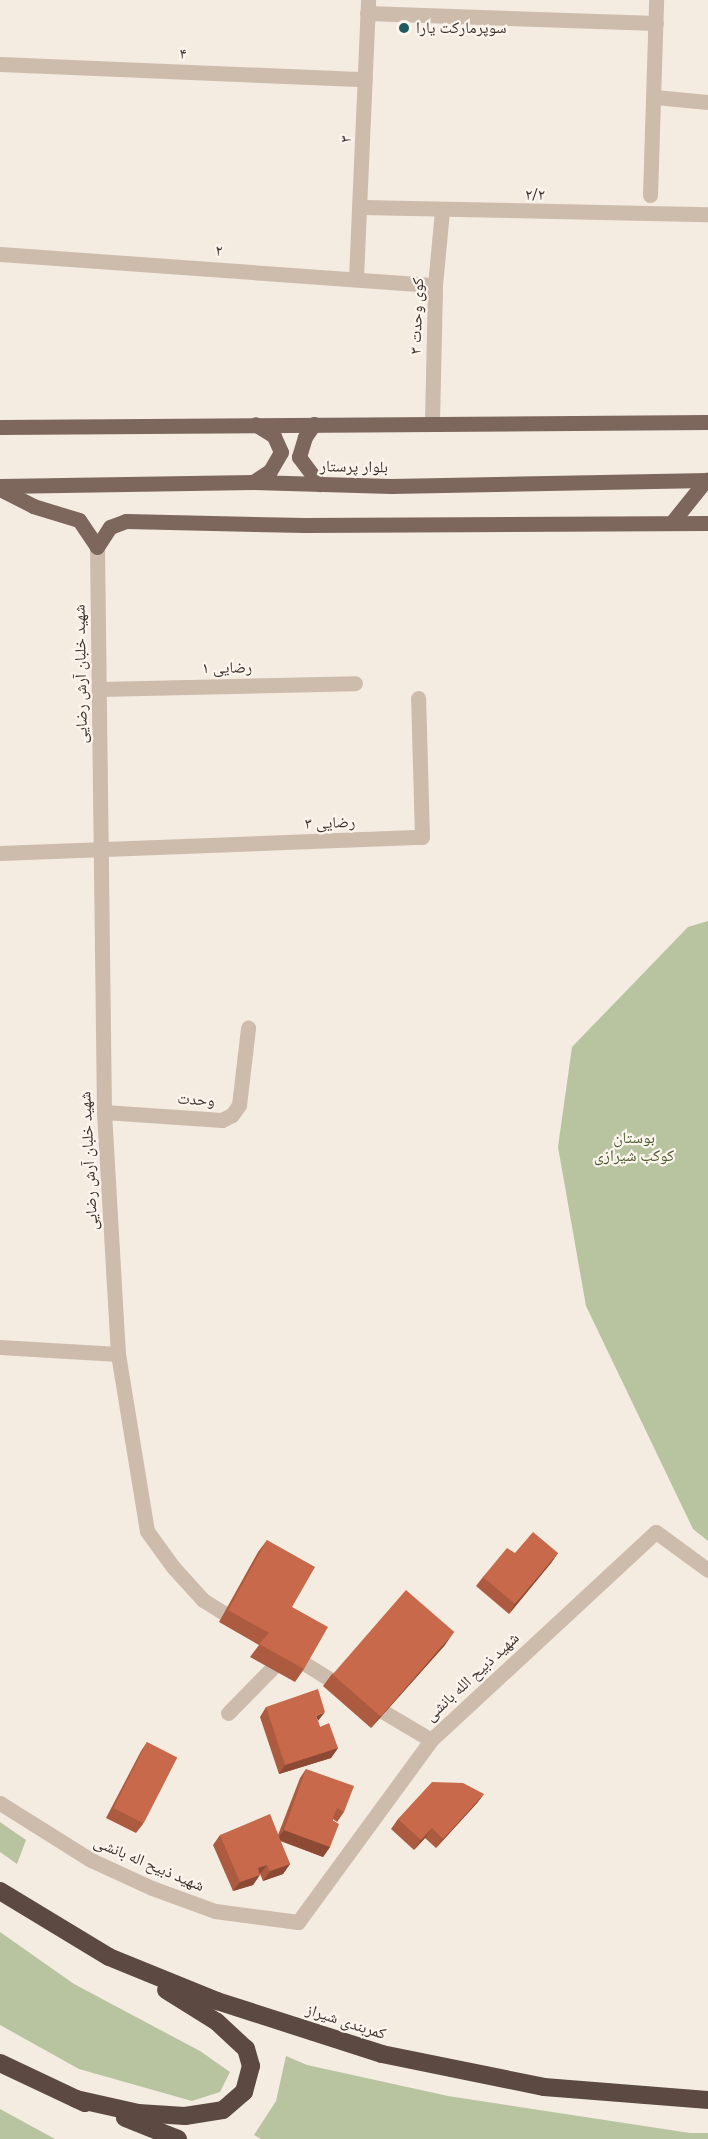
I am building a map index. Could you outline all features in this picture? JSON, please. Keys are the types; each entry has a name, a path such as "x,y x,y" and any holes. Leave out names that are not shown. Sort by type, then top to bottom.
{"highway":[{"name":"کمربندی شیراز","path":"0,1891 110,1957 217,2001 382,2054 544,2087 708,2100"},
{"path":"76,2099 138,2113 205,2115 233,2103 250,2078 246,2049 235,2036 110,1957"},
{"path":"0,2063 76,2099 178,2139"}],"main road":[{"path":"0,427 432,421 708,422"},
{"path":"253,482 270,471 281,452 274,435 255,424"},
{"path":"315,424 305,437 299,457 319,484"},
{"path":"673,522 707,480"},
{"name":"بلوار پرستار","path":"0,487 253,482 319,484 707,480"},
{"path":"0,487 33,506 79,520 97,547 111,527 126,521 305,525 708,523"}],"street":[{"path":"650,195 655,97 656,0"},
{"path":"367,6 656,23"},
{"name":"۳","path":"356,278 361,207 367,6"},
{"name":"۴","path":"0,64 365,79"},
{"path":"655,97 708,102"},
{"name":"۲/۲","path":"361,207 442,211 708,214"},
{"name":"کوی وحدت ۳","path":"432,421 435,285 442,211"},
{"name":"۲","path":"0,254 435,285"},
{"name":"شهید خلبان آرش رضایی","path":"97,547 104,1112 118,1354 147,1531 172,1567 203,1600 250,1629"},
{"name":"رضایی ۱","path":"99,689 355,683"},
{"name":"رضایی ۳","path":"99,851 422,837 418,698"},
{"path":"0,853 99,851"},
{"name":"وحدت","path":"104,1112 222,1120 232,1115 238,1105 248,1028"},
{"path":"0,1347 118,1354"},
{"name":"شهید ذبیح الله بانشی","path":"298,1922 431,1740 656,1532 708,1570"},
{"path":"268,1641 431,1740"},
{"path":"228,1713 287,1653"},
{"name":"شهید ذبیح اله بانشی","path":"0,1803 91,1860 152,1888 215,1911 298,1922"}],"green space":[{"name":"بوستان کوکب شیرازی","path":"708,921 708,1541 693,1529 586,1306 558,1147 572,1047 688,927"},
{"path":"0,1822 26,1840 17,1864 0,1852"},
{"path":"0,1932 74,1984 200,2051 230,2072 220,2092 192,2101 79,2069 0,2025"},
{"path":"286,2056 307,2065 448,2096 690,2133 708,2133 708,2139 261,2139 254,2135 276,2101"},
{"path":"0,2109 55,2139 0,2139"}],"building":[{"path":"533,1532 558,1553 515,1604 483,1577 507,1548 515,1553"},
{"path":"267,1540 315,1567 292,1607 328,1627 304,1669 259,1644 269,1633 228,1610"},
{"path":"406,1590 454,1632 381,1717 333,1675"},
{"path":"318,1689 325,1712 316,1716 320,1727 329,1723 338,1748 285,1765 266,1707"},
{"path":"147,1742 177,1757 144,1823 113,1808"},
{"path":"306,1769 354,1786 344,1812 337,1808 332,1820 339,1824 330,1847 284,1830"},
{"path":"432,1782 463,1783 484,1794 443,1839 432,1828 421,1840 398,1819"},
{"path":"270,1814 290,1864 270,1871 267,1865 258,1868 260,1875 240,1882 220,1835"}],"place":[{"name":"سوپرمارکت یارا","path":"404,28"}]}
